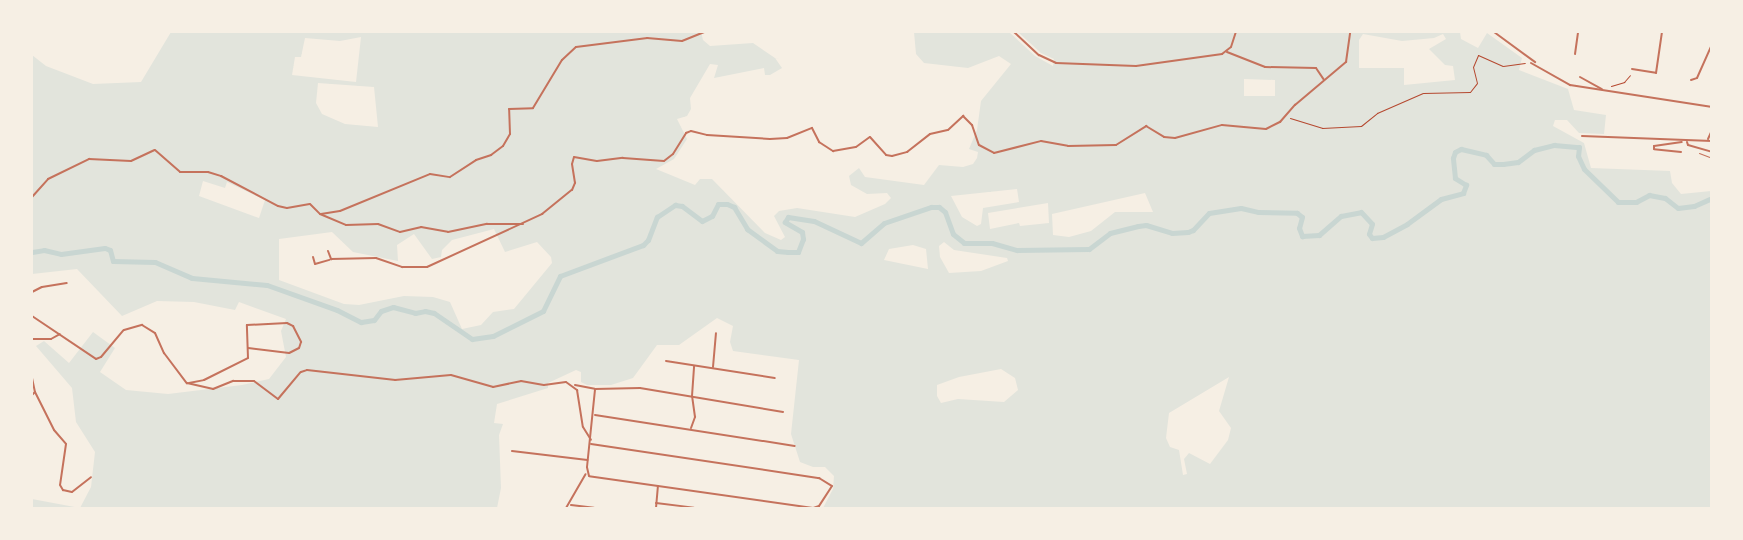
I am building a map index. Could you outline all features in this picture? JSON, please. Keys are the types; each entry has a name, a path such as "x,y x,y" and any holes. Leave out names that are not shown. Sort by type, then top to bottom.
{"street":[{"path":"320,214 340,211 429,174 450,177 476,160 491,155 503,146 510,134 509,108 533,108 562,60 576,47 647,38 682,41 704,32"},
{"path":"1014,32 1039,55 1056,63 1136,66 1227,52 1265,67 1316,68 1324,75 1324,81"},
{"path":"1227,52 1236,32"},
{"path":"313,257 315,264 331,259 376,258 402,267 427,267 542,214 572,190 575,183 572,164 574,157 597,161 623,158 664,161 673,154 686,133 691,131 707,135 770,139 787,138 812,128 820,142 833,151 856,147 870,136 886,155 892,156 907,152 930,134 948,130 963,116 972,125 979,145 994,153 1041,141 1068,146 1115,145 1146,127 1175,138 1222,125 1266,129 1287,117 1346,62 1350,32"},
{"path":"1494,32 1570,85 1602,89"},
{"path":"1575,54 1578,32"},
{"path":"1632,69 1656,73 1662,32"},
{"path":"1691,80 1697,78 1712,45"},
{"path":"1531,63 1545,69"},
{"path":"1580,77 1618,95 1669,98 1712,107"},
{"path":"1582,136 1710,141 1712,130"},
{"path":"1685,141 1688,145 1712,152"},
{"path":"1681,152 1654,149 1654,146 1685,141"},
{"path":"32,197 48,180 89,159 131,161 155,150 180,172 208,172 247,187 278,206 287,208 310,204 320,214 346,225 378,224 400,232 421,227 458,232 487,224 524,224"},
{"path":"328,251 331,259"},
{"path":"32,292 43,287 67,283"},
{"path":"32,316 96,359 101,357 124,330 134,325 148,327 187,383 213,389 233,381 254,381 278,399 301,372 307,370 395,380 450,375 493,387 521,381 544,385 566,382 594,389 625,387 783,412"},
{"path":"187,383 204,380 248,358 245,329 253,324 262,327 287,323 301,342 299,348 289,353 266,348 248,348"},
{"path":"32,340 51,339 61,333"},
{"path":"713,369 716,333"},
{"path":"666,361 775,378"},
{"path":"691,428 695,417 692,396 694,365"},
{"path":"32,378 35,392 54,430 66,444 60,485 63,490 72,492 91,477"},
{"path":"574,385 583,427 591,440"},
{"path":"566,509 586,474 594,415 594,389"},
{"path":"32,395 35,392"},
{"path":"594,415 794,446"},
{"path":"586,474 595,478 813,508 819,506 832,486 819,478 591,444"},
{"path":"512,451 589,460"},
{"path":"656,509 658,485"},
{"path":"656,503 694,509"},
{"path":"568,505 594,509"}],"lane":[{"path":"1699,153 1712,158"}],"path":[{"path":"1287,117 1322,128 1361,126 1377,113 1423,93 1470,92 1477,83 1473,67 1478,55 1503,65 1531,63"},
{"path":"1602,89 1625,82 1632,69"}],"shaded area":[{"path":"171,32 701,32 703,40 710,46 753,43 775,58 782,68 770,75 765,75 764,68 714,78 718,65 710,64 690,98 691,109 687,116 677,119 687,139 674,159 656,169 695,185 700,179 712,179 765,233 781,240 785,237 774,216 779,211 797,208 855,217 885,204 891,198 887,193 867,194 851,185 849,176 859,168 865,177 924,185 939,165 963,167 973,164 977,158 978,152 969,149 977,130 981,101 1011,64 999,56 968,68 924,63 916,54 914,32 1009,32 1035,56 1053,66 1054,59 1041,53 1018,32 1460,32 1461,39 1478,48 1487,33 1522,58 1519,70 1568,89 1574,110 1606,115 1604,134 1579,133 1567,120 1555,120 1553,126 1584,143 1591,168 1670,171 1672,183 1681,194 1711,191 1711,508 823,508 833,489 834,476 825,467 813,467 800,462 791,434 799,360 733,351 730,342 733,326 717,318 679,345 657,345 633,378 611,385 587,385 581,382 581,372 576,370 548,383 548,388 497,404 494,423 503,424 499,435 501,488 497,508 80,508 91,487 95,452 76,422 72,388 36,346 44,341 69,363 93,332 115,348 100,372 126,390 168,394 269,379 286,357 281,331 286,319 239,302 235,310 194,302 157,301 122,316 77,269 32,274 32,55 46,66 93,84 141,82","holes":["1363,34 1402,41 1434,38 1443,34 1446,39 1429,49 1445,65 1453,66 1455,80 1404,85 1404,68 1359,68 1359,40","361,37 356,82 292,75 295,57 301,57 305,38 340,41","1244,79 1275,80 1275,96 1244,96","318,83 374,87 378,127 345,124 322,114 316,103","203,181 225,188 227,182 265,200 259,218 199,196","1017,189 1019,202 983,208 981,224 977,226 962,217 951,196","1145,193 1153,212 1115,212 1091,231 1069,237 1053,235 1052,214","1048,203 1049,223 1020,226 1019,223 990,229 988,213","494,229 505,252 537,242 551,257 552,263 514,309 493,312 481,325 462,329 450,302 433,297 404,296 359,305 344,304 279,280 279,239 332,232 353,252 398,261 397,245 414,234 432,259 441,257 442,250 452,240","944,242 954,250 1007,258 1008,261 981,271 949,273 940,257 939,246","913,245 926,249 928,269 884,260 889,249","1001,369 1015,378 1018,390 1004,402 958,399 941,403 937,396 937,385 959,377","1229,377 1219,411 1231,428 1228,440 1210,464 1189,453 1184,459 1187,474 1183,475 1179,450 1170,447 1166,438 1169,413"]},
{"path":"32,499 80,508 32,508"}],"waterway":[{"path":"32,252 44,250 61,254 105,248 110,250 113,261 155,262 192,278 267,285 337,310 361,322 374,320 381,311 393,307 415,313 425,311 434,313 472,339 493,336 543,311 560,276 643,245 648,240 657,217 675,205 682,206 702,221 712,216 718,204 727,204 734,207 747,229 777,251 788,252 798,252 803,239 802,232 785,222 788,217 814,221 861,243 884,223 931,207 939,207 945,212 953,234 964,243 992,243 1017,250 1089,249 1110,233 1146,225 1172,233 1188,232 1209,213 1241,208 1258,212 1297,213 1302,217 1299,228 1302,236 1319,235 1341,216 1361,212 1372,224 1369,234 1372,238 1383,237 1407,224 1441,199 1463,193 1466,185 1455,178 1455,152 1461,149 1486,155 1494,164 1503,164 1518,162 1534,150 1554,145 1579,147 1578,156 1584,169 1618,202 1636,202 1649,195 1665,198 1678,208 1694,206 1712,198"}]}
